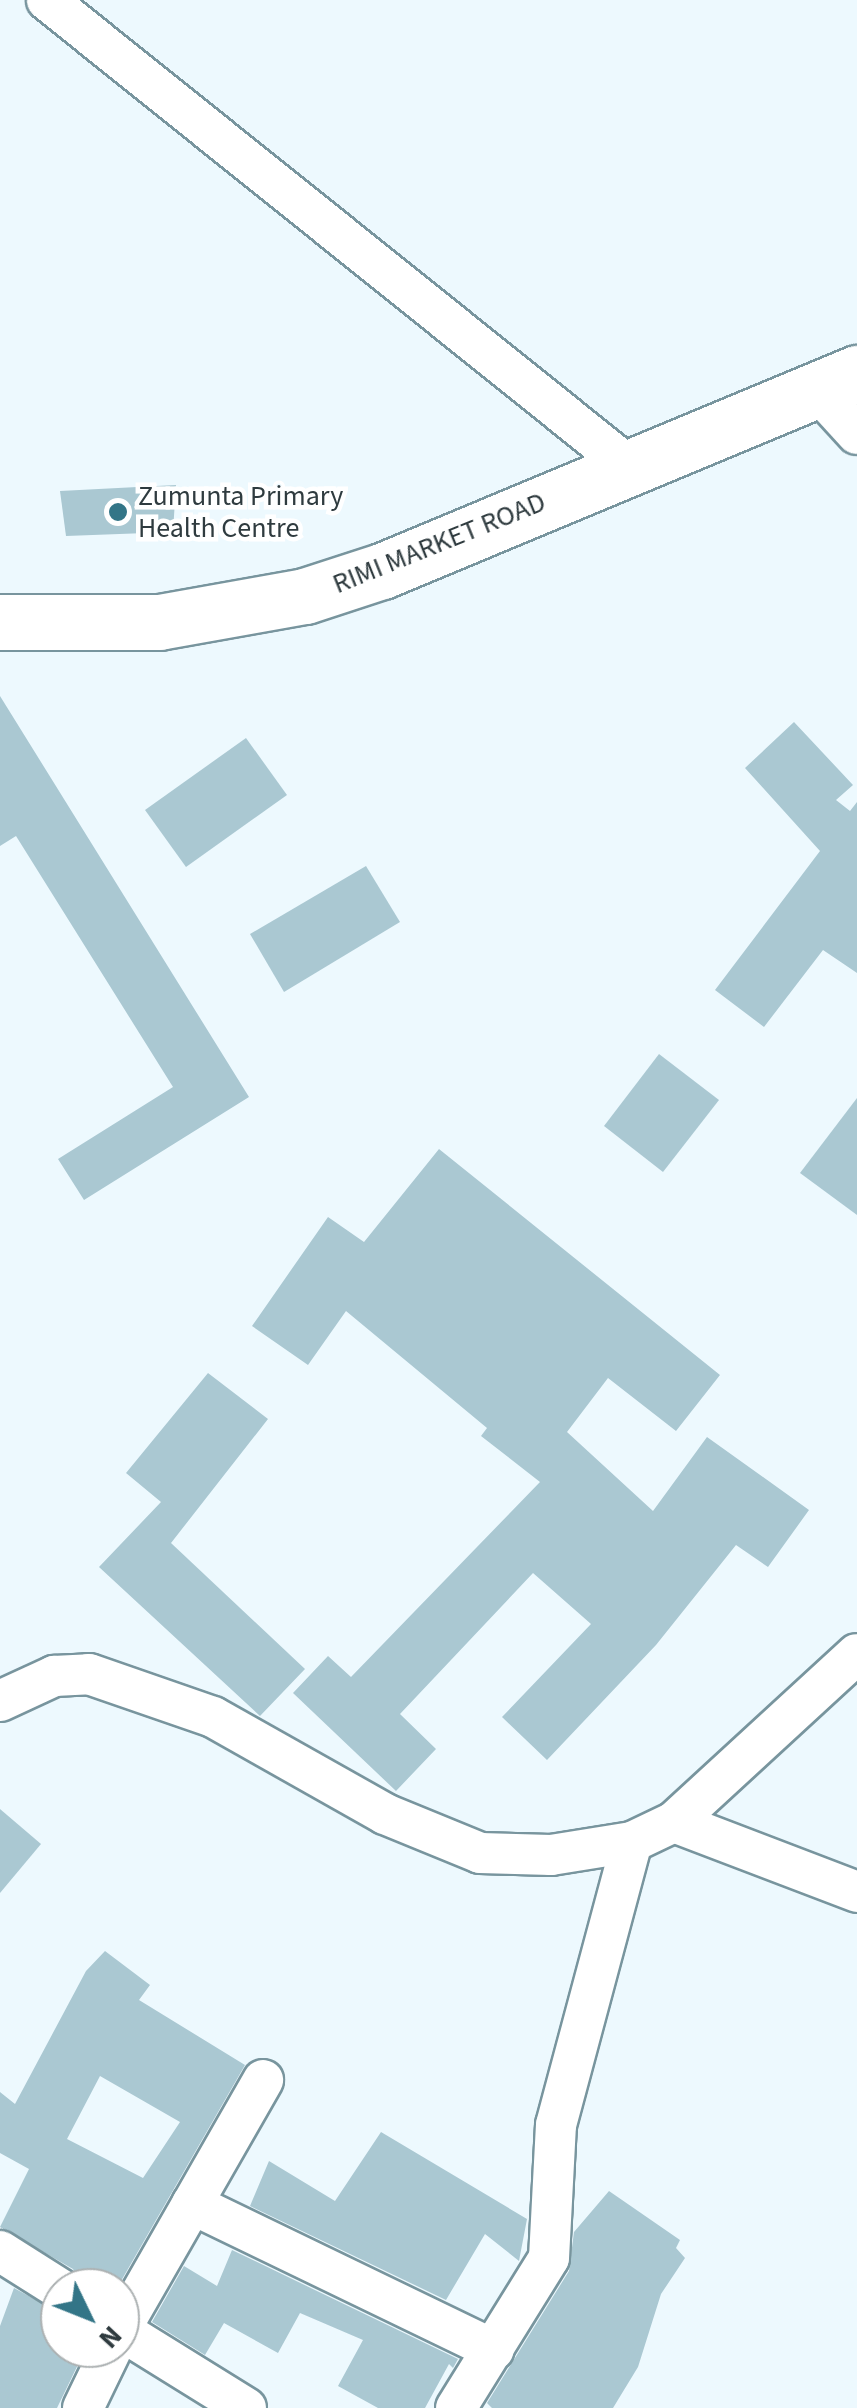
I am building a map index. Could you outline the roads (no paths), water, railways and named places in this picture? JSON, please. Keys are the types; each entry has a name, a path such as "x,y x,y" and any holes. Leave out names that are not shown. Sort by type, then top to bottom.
{"street":[{"path":"47,0 627,464"},
{"path":"836,381 857,434"},
{"name":"RIMI MARKET ROAD","path":"0,622 160,622 305,596 382,570 627,464 836,381"},
{"path":"0,1701 54,1676 90,1674 213,1717 385,1814 480,1852 551,1855 632,1842 674,1822 857,1654"},
{"path":"674,1822 857,1892"},
{"path":"456,2408 550,2258 556,2124 632,1842"},
{"path":"246,2408 120,2330 263,2080"},
{"path":"192,2204 494,2350"},
{"path":"0,2251 40,2276"},
{"path":"83,2408 102,2368"}],"place":[{"name":"Zumunta Primary Health Centre","path":"118,512"}]}
